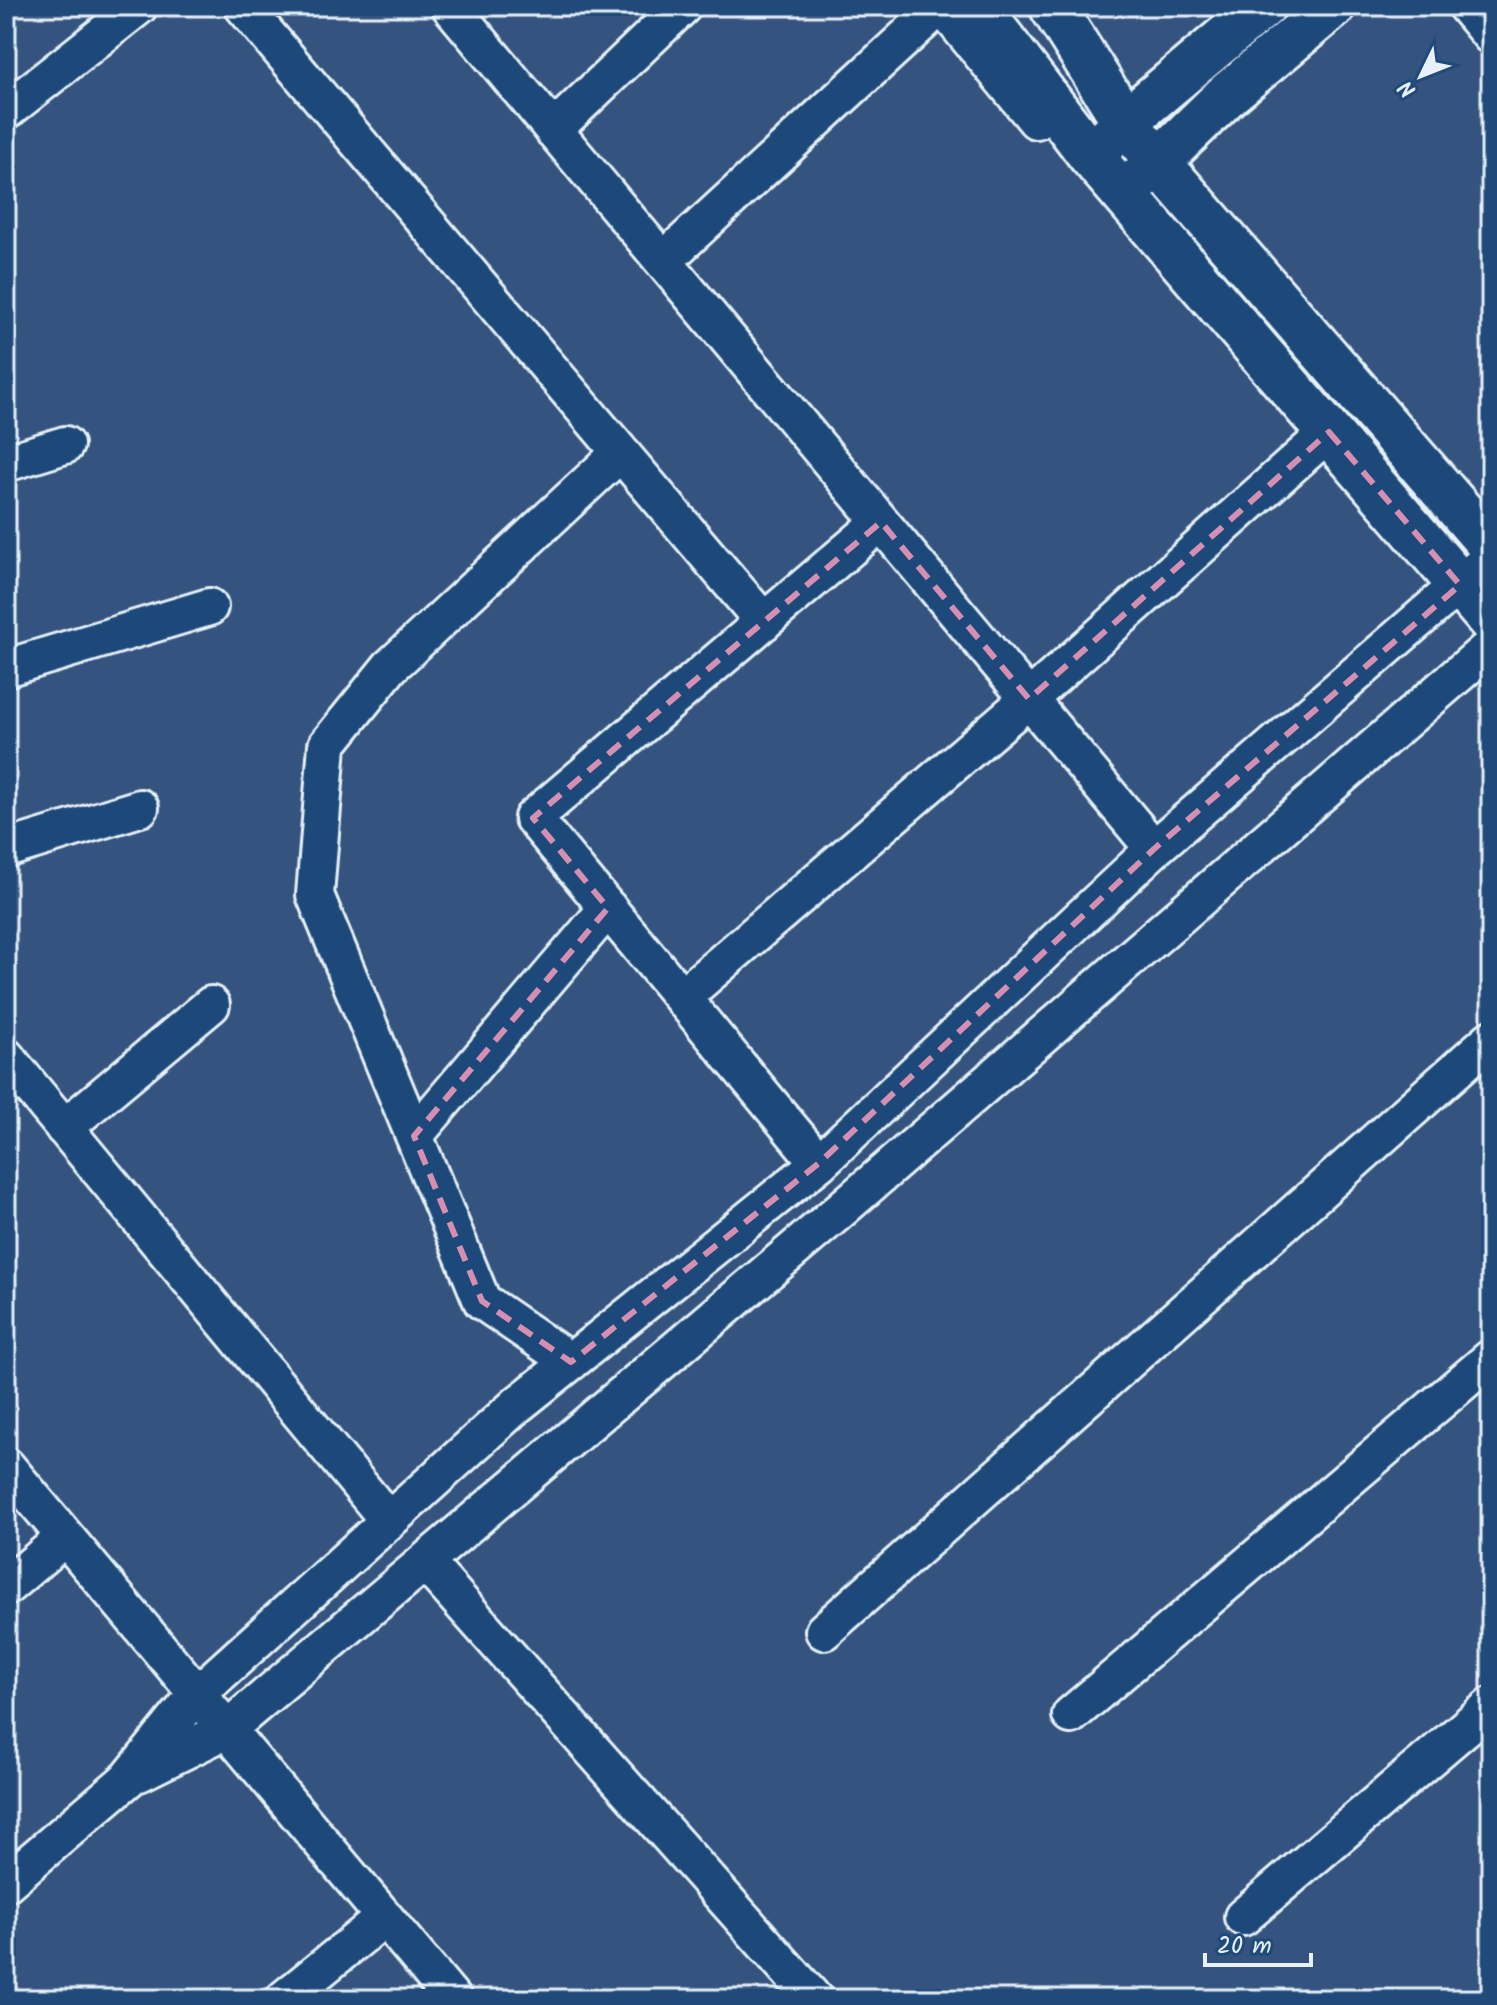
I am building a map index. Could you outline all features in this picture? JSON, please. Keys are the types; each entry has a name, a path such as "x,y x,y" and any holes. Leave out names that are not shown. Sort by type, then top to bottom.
{"street":[{"path":"6,111 139,6"},
{"path":"243,6 764,622"},
{"path":"450,6 1154,849"},
{"path":"553,130 683,6"},
{"path":"663,261 941,6 1036,120"},
{"path":"977,6 1091,156 1329,432 1476,571 1491,621"},
{"path":"1052,6 1125,122 1491,546"},
{"path":"1091,156 1125,122 1263,6"},
{"path":"1125,194 1227,95 1333,6"},
{"path":"1466,6 1491,36"},
{"path":"682,997 1029,699 1329,432"},
{"path":"6,463 65,445"},
{"path":"571,1362 482,1301 315,895 327,745 390,667 620,453"},
{"path":"819,1163 533,818 881,522"},
{"path":"6,1883 129,1778 196,1695 517,1405 819,1163 1154,849 1476,571"},
{"path":"6,668 209,607"},
{"path":"129,1778 226,1730 931,1133 1491,646"},
{"path":"6,849 140,808"},
{"path":"414,1136 608,908"},
{"path":"64,1128 211,1005"},
{"path":"824,1631 1491,1039"},
{"path":"6,1057 389,1521"},
{"path":"1071,1715 1491,1358"},
{"path":"6,1466 453,1999"},
{"path":"6,1587 65,1537"},
{"path":"425,1562 814,1999"},
{"path":"1243,1917 1491,1706"},
{"path":"284,1999 384,1918"}],"highlighted area":[{"path":"1329,432 1460,585 1154,849 819,1163 571,1362 482,1301 414,1136 608,908 533,818 881,522 1029,699"}]}
